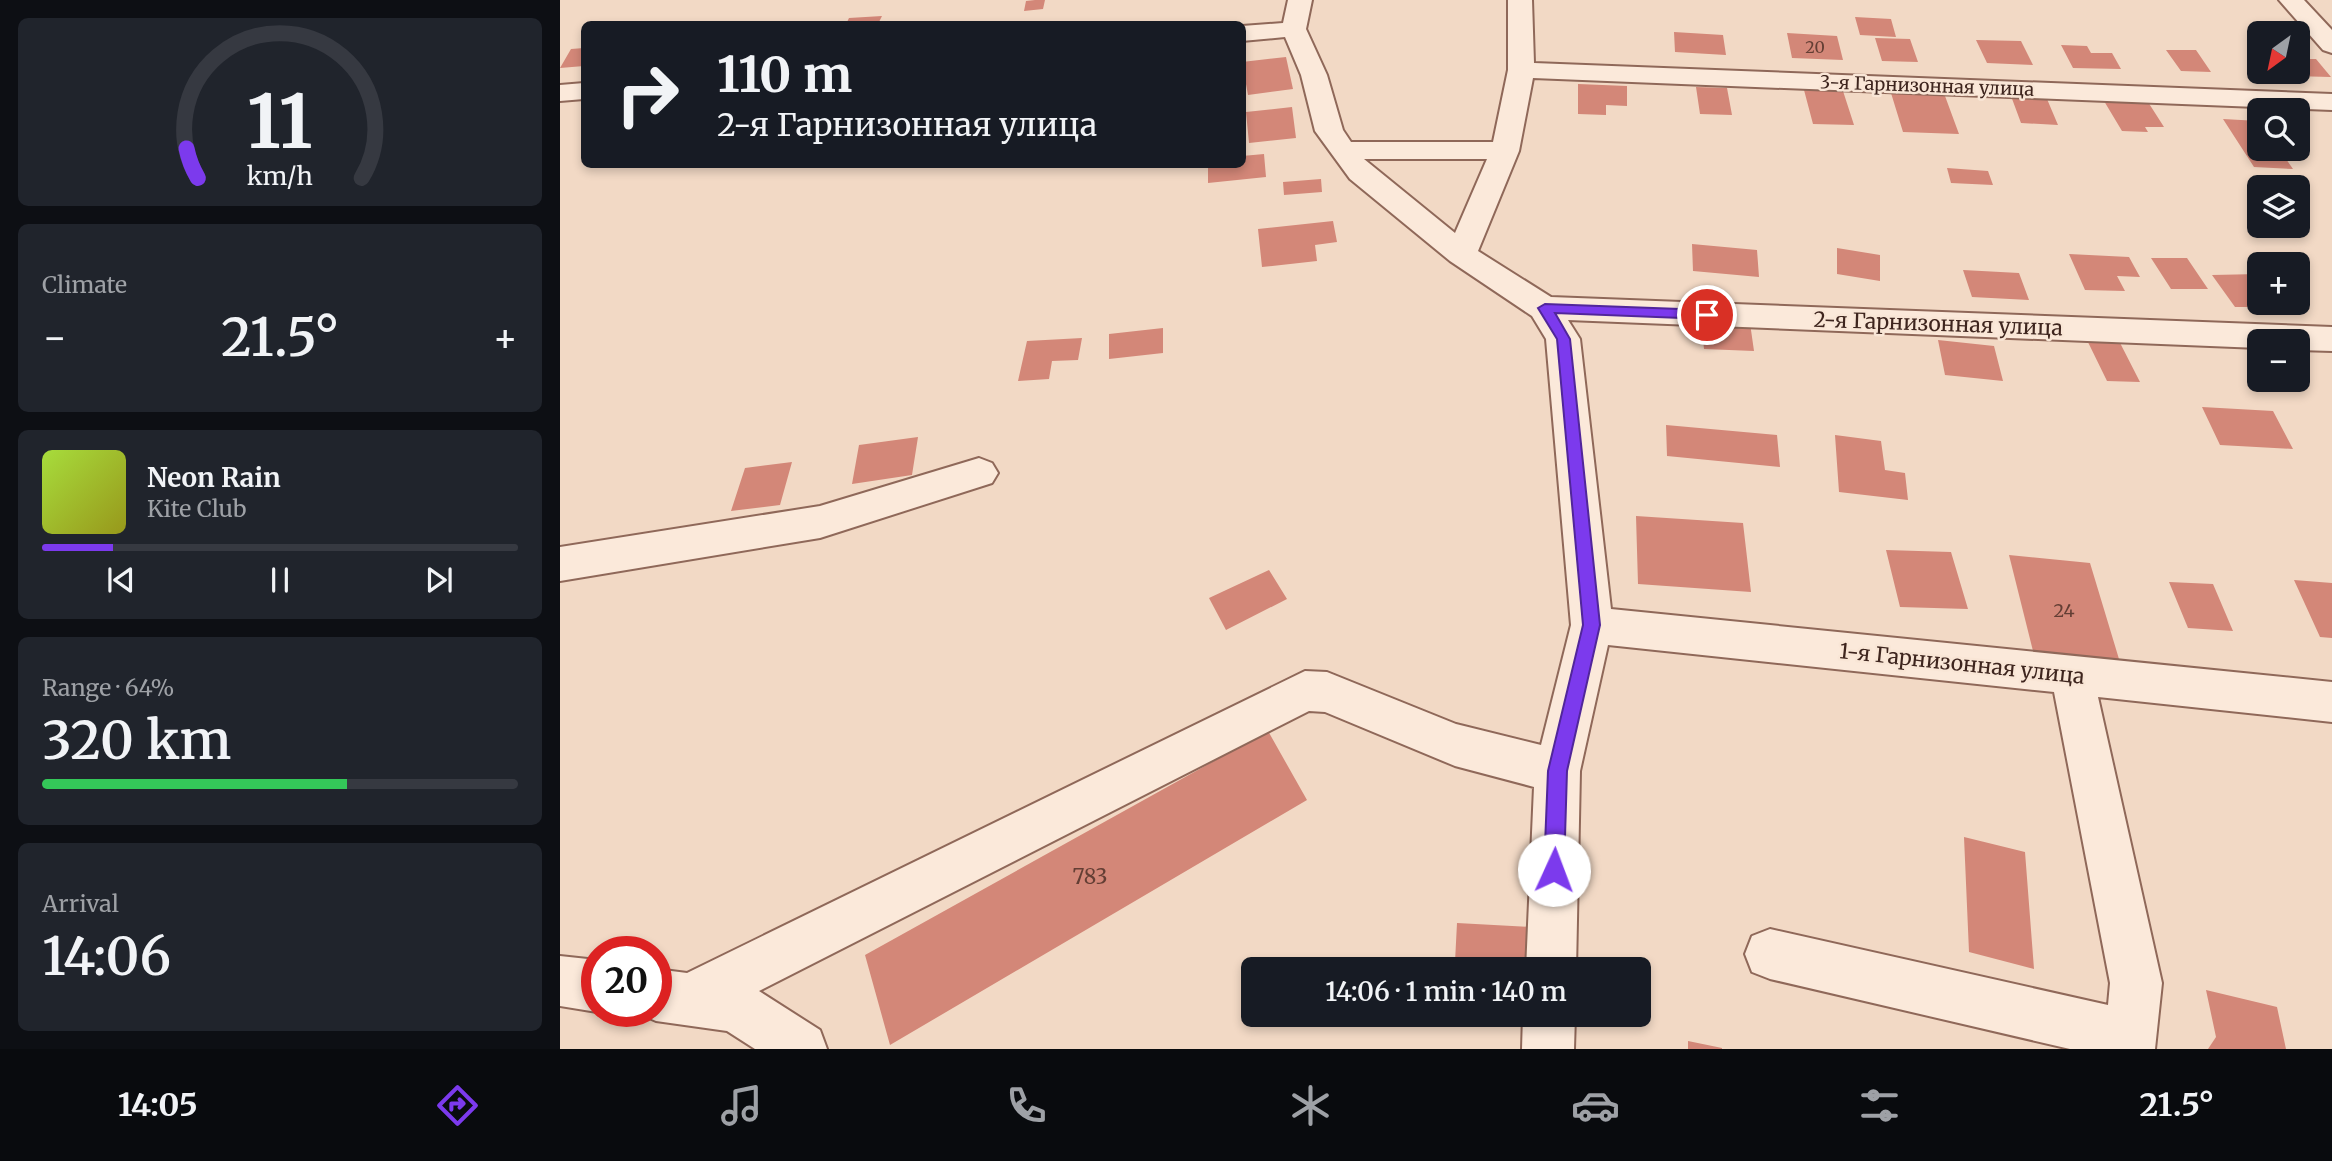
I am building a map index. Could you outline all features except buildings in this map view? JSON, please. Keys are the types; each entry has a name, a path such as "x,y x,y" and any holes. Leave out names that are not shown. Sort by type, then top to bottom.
{"street":[{"path":"1461,254 1505,151 1521,70 1520,0"},
{"path":"2291,0 2332,45"},
{"path":"1246,33 1297,15 1329,131 1360,173 1461,254 1545,308 1563,339 1592,625 1557,771 1551,957"},
{"name":"3-я Гарнизонная улица","path":"1521,70 2332,102"},
{"path":"560,93 581,91"},
{"path":"1342,150 1505,151"},
{"name":"2-я Гарнизонная улица","path":"1545,308 2332,339"},
{"path":"560,564 820,522 979,473"},
{"name":"1-я Гарнизонная улица","path":"1592,625 2332,702"},
{"path":"1770,954 2130,1043 2136,983 2072,675"},
{"path":"673,997 1305,691 1327,692 1455,745 1557,771"},
{"path":"560,981 581,984"},
{"path":"673,997 736,1006 800,1049"},
{"path":"1548,1049 1549,1027"}],"route":[{"path":"1554,870 1557,771 1592,625 1563,339 1545,308 1707,315"}]}
